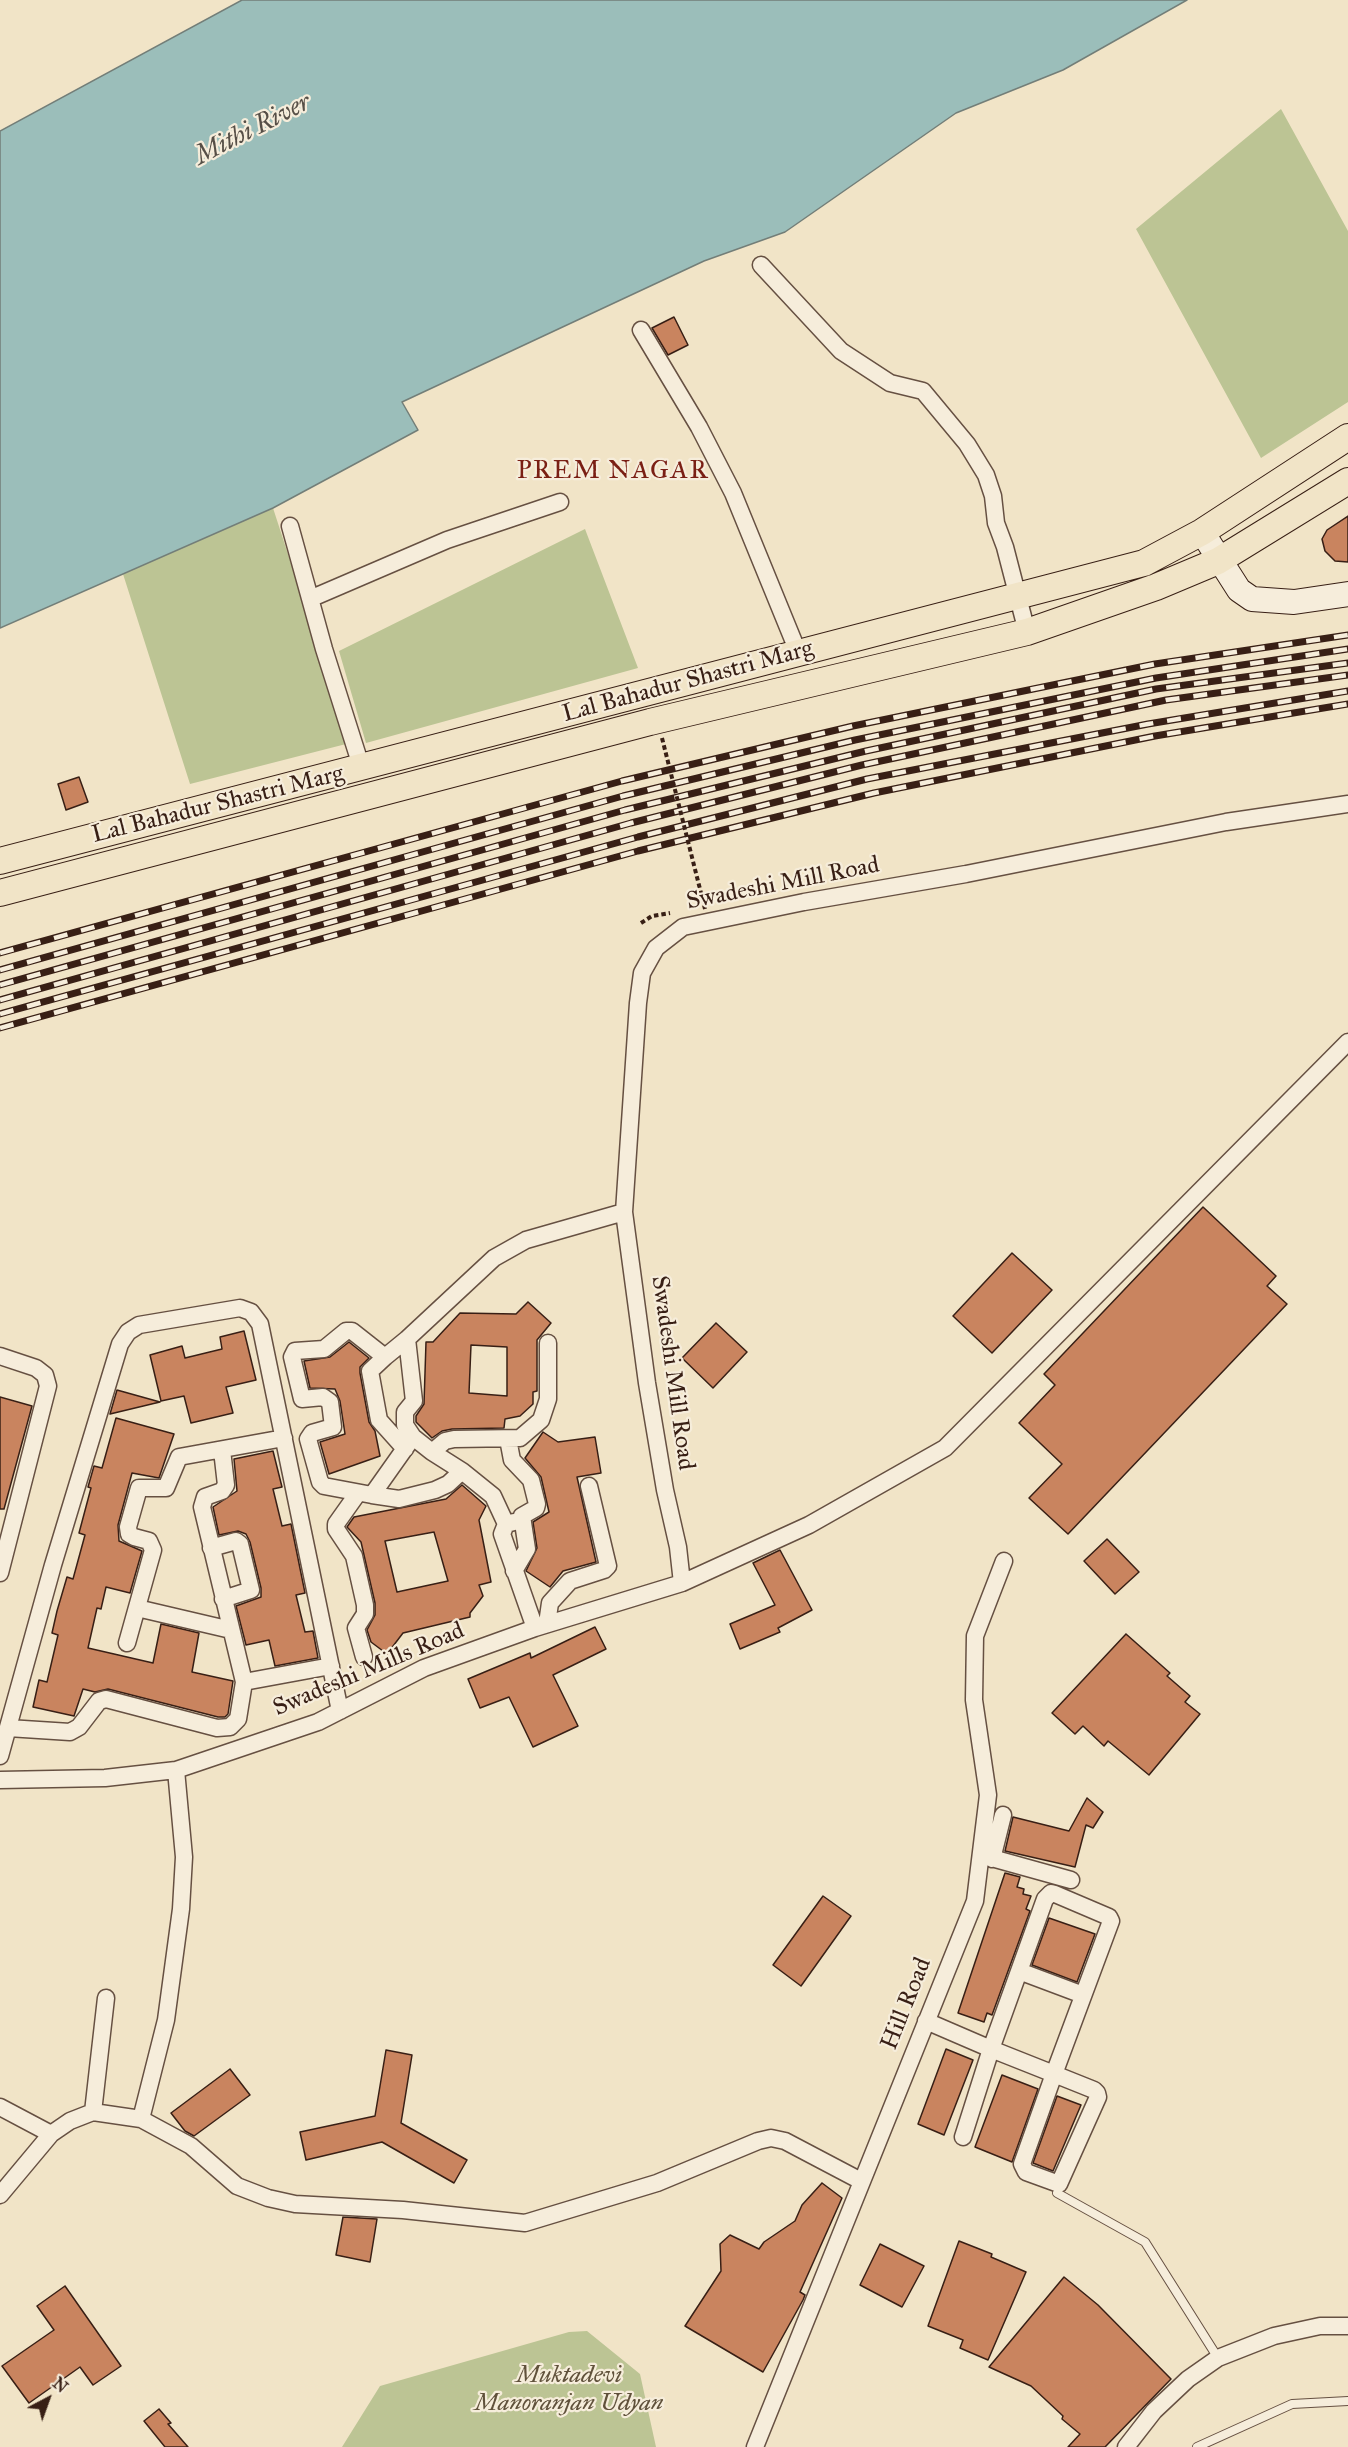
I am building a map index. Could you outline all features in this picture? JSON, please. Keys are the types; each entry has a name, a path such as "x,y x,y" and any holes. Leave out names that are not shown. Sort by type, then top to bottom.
{"main road":[{"name":"Lal Bahadur Shastri Marg","path":"0,861 362,769 798,652 1144,563 1202,532 1348,437"},
{"name":"Lal Bahadur Shastri Marg","path":"0,893 650,722 1027,632 1155,587 1218,561 1348,481"},
{"path":"1144,563 1155,587"},
{"path":"497,733 506,759"},
{"path":"293,786 300,814"},
{"path":"150,823 160,851"}],"street":[{"path":"761,265 841,351 890,383 923,391 967,444 986,475 993,496 996,523 1005,547 1027,632"},
{"path":"641,330 699,428 733,493 798,652"},
{"path":"312,598 447,540 560,502"},
{"path":"290,526 312,598 324,649 362,769"},
{"path":"1202,532 1218,561 1239,590 1252,599 1294,602 1348,594"},
{"name":"Swadeshi Mill Road","path":"682,1583 678,1547 665,1490 647,1383 624,1212 628,1125 642,973 656,948 683,927 1226,822 1348,804"},
{"name":"Swadeshi Mills Road","path":"0,1780 105,1778 176,1770 318,1722 424,1668 541,1626 682,1583 809,1525 945,1448 1348,1042"},
{"path":"541,1626 514,1571 527,1549 513,1522 493,1496 462,1471 432,1452 409,1443 379,1420 370,1371 494,1258 526,1240 624,1212"},
{"path":"0,1756 53,1565 120,1344 128,1332 139,1325 240,1308 251,1312 260,1324 340,1711"},
{"path":"384,1357 352,1331 346,1331 324,1349 295,1350 292,1357 302,1399 323,1397 330,1402 333,1427 312,1433 308,1439 320,1482 324,1486 399,1499 435,1490 448,1484 462,1471"},
{"path":"407,1339 414,1401 403,1418 409,1443"},
{"path":"432,1452 445,1441 454,1439 508,1440 520,1438 541,1420 548,1399 548,1343"},
{"path":"0,1356 36,1368 45,1375 48,1386 0,1573"},
{"path":"127,1644 153,1550 149,1541 134,1538 129,1533 128,1527 137,1492 144,1486 160,1490 166,1488 179,1457 284,1437"},
{"path":"508,1440 512,1460 531,1480 537,1504 536,1508 513,1522"},
{"path":"364,1657 356,1628 365,1614 365,1605 354,1556 336,1529 336,1524 409,1443"},
{"path":"8,1728 69,1732 79,1726 99,1701 106,1699 217,1728 230,1727 238,1719 244,1682 202,1507 205,1497 222,1491 226,1485 222,1450"},
{"path":"541,1626 550,1603 570,1581 604,1570 608,1566 609,1560 589,1486"},
{"path":"211,1548 236,1541 240,1544 251,1590 224,1599"},
{"name":"Hill Road","path":"755,2447 975,1901 986,1857 988,1795 974,1700 975,1636 1004,1561"},
{"path":"137,1608 231,1630"},
{"path":"244,1682 331,1666"},
{"path":"141,2119 166,2020 181,1909 184,1857 176,1770"},
{"path":"1003,1815 986,1857 1071,1880"},
{"path":"926,2021 992,2049 1054,2074 1094,2090 1098,2097 1059,2184 1026,2172 1022,2168 1054,2074 1111,1921 1104,1913 1055,1894 1052,1893 1045,1899 992,2049 963,2137"},
{"path":"1019,1971 1083,1995"},
{"path":"93,2112 106,1998"},
{"path":"0,2107 51,2134"},
{"path":"0,2195 51,2134 70,2121 93,2112 141,2119 191,2146 237,2186 268,2198 295,2204 403,2210 525,2223 657,2183 758,2141 771,2138 785,2141 861,2181"},
{"path":"1126,2447 1154,2411 1188,2379 1218,2358 1274,2336 1320,2326 1348,2326"}],"lane":[{"path":"1057,2193 1145,2242 1218,2358"},
{"path":"1197,2447 1293,2404 1348,2401"}],"path":[{"path":"662,738 705,909"},
{"path":"641,923 652,916"}],"green space":[{"path":"1281,109 1348,231 1348,402 1261,458 1136,229"},
{"path":"273,508 322,659 346,744 190,784 123,574"},
{"path":"585,529 638,668 366,743 339,651"},
{"name":"Muktadevi Manoranjan Udyan","path":"587,2331 640,2374 656,2447 342,2447 380,2386 569,2332"}],"water":[{"name":"Mithi River","path":"242,0 1187,0 1063,70 956,113 785,232 704,261 402,402 418,430 273,508 0,628 0,131"}],"building":[{"path":"674,317 688,345 668,355 652,328"},
{"path":"1348,516 1348,562 1335,561 1325,551 1322,539 1327,530"},
{"path":"79,777 88,802 66,810 58,784"},
{"path":"1203,1207 1276,1276 1267,1286 1287,1304 1068,1534 1029,1498 1062,1464 1019,1423 1055,1385 1044,1374"},
{"path":"1012,1253 1052,1290 992,1353 953,1316"},
{"path":"528,1302 551,1323 537,1340 537,1391 533,1392 533,1404 520,1416 505,1419 504,1428 452,1429 442,1431 432,1438 416,1422 416,1416 424,1404 426,1342 433,1342 460,1313 516,1314","holes":["471,1345 507,1347 507,1396 469,1393"]},
{"path":"716,1323 747,1352 713,1388 682,1358"},
{"path":"244,1331 256,1380 226,1387 233,1413 191,1423 184,1396 161,1401 150,1355 182,1346 185,1358 222,1349 220,1337"},
{"path":"349,1342 369,1358 360,1367 360,1373 369,1422 375,1431 380,1456 329,1474 320,1442 345,1434 340,1401 335,1389 310,1388 304,1361 330,1357"},
{"path":"117,1390 160,1402 110,1414"},
{"path":"0,1397 32,1406 4,1509 0,1509"},
{"path":"116,1418 174,1434 159,1478 132,1473 118,1525 119,1541 142,1551 130,1593 106,1587 101,1609 97,1608 88,1648 153,1663 161,1624 199,1633 192,1672 233,1681 228,1714 225,1717 108,1689 95,1692 83,1689 74,1716 33,1707 39,1680 47,1682 58,1635 52,1633 57,1611 67,1577 73,1579 85,1535 79,1533 91,1488 88,1487 94,1466 102,1468"},
{"path":"543,1432 558,1442 595,1437 601,1473 577,1477 596,1562 563,1571 550,1587 526,1571 537,1548 533,1522 549,1512 541,1477 525,1458"},
{"path":"273,1451 282,1487 273,1489 282,1526 291,1524 305,1593 296,1595 305,1632 313,1631 318,1658 275,1666 269,1640 246,1645 236,1606 261,1597 250,1542 246,1534 238,1531 219,1535 213,1507 237,1491 234,1459"},
{"path":"462,1485 486,1506 479,1520 491,1582 479,1585 483,1596 470,1613 470,1617 403,1633 387,1654 371,1642 367,1630 375,1615 375,1603 361,1542 347,1527 354,1517 446,1499","holes":["434,1532 448,1581 397,1592 385,1541"]},
{"path":"1107,1539 1139,1572 1115,1594 1084,1561"},
{"path":"780,1550 812,1610 778,1628 780,1632 740,1649 730,1624 775,1605 753,1563"},
{"path":"595,1627 606,1649 553,1675 578,1726 533,1747 509,1697 480,1708 468,1679 530,1653 531,1658"},
{"path":"1126,1634 1170,1673 1167,1676 1190,1696 1185,1702 1200,1714 1149,1775 1108,1741 1104,1746 1083,1726 1075,1734 1052,1713"},
{"path":"1087,1798 1103,1812 1093,1828 1086,1825 1075,1867 1005,1851 1013,1817 1069,1831"},
{"path":"1005,1873 1020,1877 1017,1887 1024,1889 1023,1894 1031,1896 1026,1909 1030,1911 992,2015 987,2013 984,2022 958,2013"},
{"path":"823,1896 851,1916 801,1986 773,1965"},
{"path":"1049,1918 1095,1934 1077,1982 1032,1965"},
{"path":"946,2049 973,2060 944,2135 918,2124"},
{"path":"386,2050 412,2055 401,2123 467,2160 454,2183 382,2142 306,2160 300,2132 375,2116"},
{"path":"230,2069 250,2095 194,2136 185,2131 171,2113"},
{"path":"1002,2075 1038,2089 1012,2162 975,2147"},
{"path":"1057,2096 1081,2105 1053,2171 1033,2163"},
{"path":"822,2183 842,2198 800,2292 805,2295 803,2300 763,2372 685,2326 721,2271 720,2244 730,2235 759,2249 764,2242 795,2221 802,2205"},
{"path":"343,2217 377,2219 370,2262 336,2255"},
{"path":"959,2241 992,2254 991,2257 1026,2272 988,2360 960,2348 963,2340 928,2326"},
{"path":"880,2244 924,2266 902,2307 860,2285"},
{"path":"1064,2277 1098,2305 1171,2379 1105,2447 1068,2447 1080,2434 1062,2419 1063,2416 1031,2386 989,2367"},
{"path":"65,2286 121,2366 93,2385 80,2367 29,2403 2,2366 54,2330 37,2306"},
{"path":"159,2409 171,2423 168,2424 188,2447 165,2447 144,2421"}],"railway":[{"path":"0,953 622,781 853,726 1155,664 1348,635"},
{"path":"0,970 623,796 855,740 1156,678 1348,649"},
{"path":"0,985 625,810 866,751 1156,689 1348,663"},
{"path":"0,1000 631,823 862,765 1166,700 1348,675"},
{"path":"0,1014 638,837 867,779 1148,724 1348,691"},
{"path":"0,1028 638,851 874,793 1155,736 1348,704"}],"district":[{"name":"PREM NAGAR","path":"613,472"}]}
